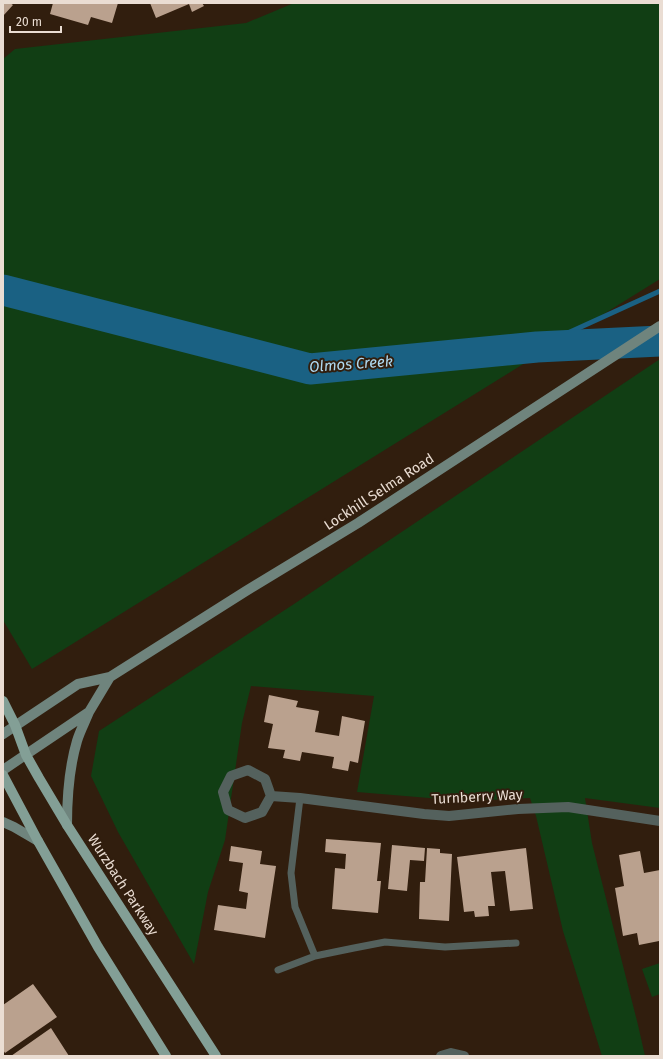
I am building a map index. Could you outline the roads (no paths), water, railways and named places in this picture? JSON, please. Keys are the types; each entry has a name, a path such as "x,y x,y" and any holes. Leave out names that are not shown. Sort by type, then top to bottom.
{"main road":[{"name":"Lockhill Selma Road","path":"3,734 78,684 110,677 239,595 358,523 660,326"},
{"name":"Lockhill Selma Road","path":"3,770 89,712 110,677"},
{"name":"Wurzbach Parkway","path":"3,701 15,725 26,755 39,778 216,1056"},
{"path":"68,825 67,801 72,764 77,741 89,712"},
{"path":"3,775 38,841 98,947 166,1056"},
{"path":"3,822 38,841"}],"street":[{"path":"248,770 265,779 271,796 262,812 244,818 228,810 223,792 231,776 248,770"},
{"name":"Turnberry Way","path":"271,796 300,798 450,816 518,809 568,807 660,821"},
{"path":"441,1056 451,1053 464,1056"}],"lane":[{"path":"300,798 291,873 295,907 315,956"},
{"path":"278,970 315,956 385,942 445,947 516,943"}],"waterway":[{"name":"Olmos Creek","path":"3,290 310,369 537,347 660,341"},
{"path":"537,347 660,291"}]}
